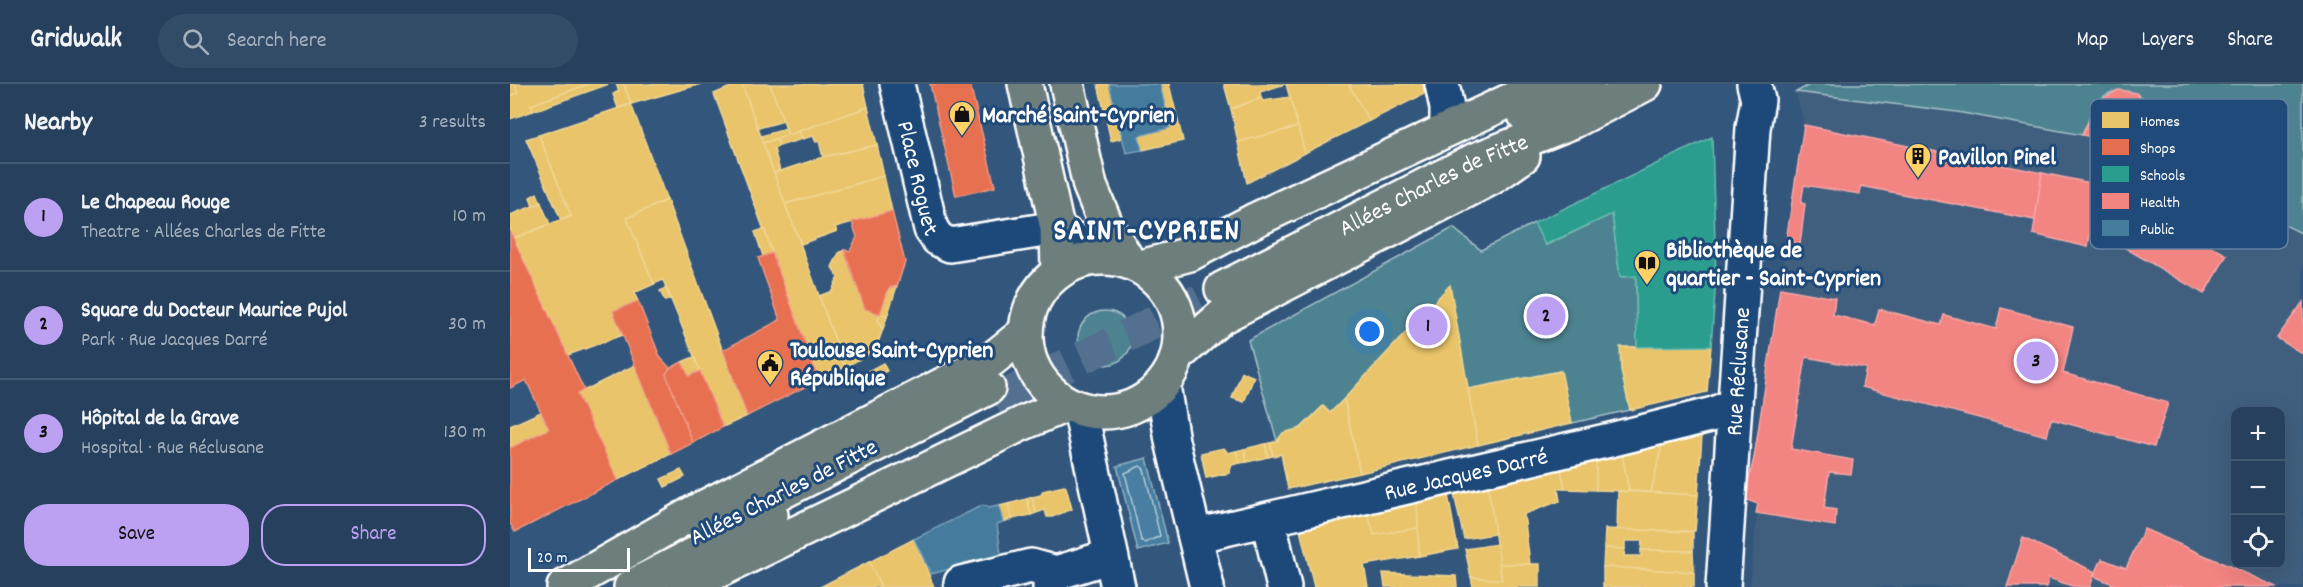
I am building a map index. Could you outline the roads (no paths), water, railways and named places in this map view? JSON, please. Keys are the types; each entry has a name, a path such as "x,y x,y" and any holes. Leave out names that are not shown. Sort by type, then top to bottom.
{"main road":[{"path":"1025,84 1057,228 1058,272"},
{"path":"1067,84 1090,186 1107,227 1123,262 1154,276 1174,302 1180,335 1178,355 1163,385 1154,394 1131,408 1105,412 1074,406 1051,392 1037,374 1028,354 1026,332 1035,298 1045,283 1058,272 1071,264 1123,262 1190,254 1253,221 1447,128 1545,84"},
{"name":"Allées Charles de Fitte","path":"1588,84 1218,282 1475,160 1574,121 1645,84"},
{"path":"1178,355 1221,317 1493,177 1574,121"},
{"name":"Allées Charles de Fitte","path":"564,587 652,536 991,360 1026,332"},
{"name":"Allées Charles de Fitte","path":"574,587 612,576 991,394 631,587"},
{"path":"685,587 1021,424 1074,406"}],"street":[{"name":"Place Roguet","path":"897,84 931,229 938,239 950,245 1057,228"},
{"path":"1442,84 1447,108 1447,128"},
{"name":"Rue Réclusane","path":"1723,587 1753,128 1758,100 1754,84"},
{"path":"1057,228 1123,262"},
{"path":"1163,385 1172,441 1207,587"},
{"name":"Rue Jacques Darré","path":"1195,536 1714,414 1735,405"},
{"path":"961,583 1031,566 1053,580 1115,572 1074,406"},
{"path":"1268,520 1284,587"}],"water":[{"path":"1147,458 1168,543 1138,551 1117,466"}],"tunnel":[{"path":"994,401 1222,289"}],"place":[{"name":"Marché Saint-Cyprien","path":"962,137"},
{"name":"Pavillon Pinel","path":"1918,179"},
{"name":"Bibliothèque de quartier - Saint-Cyprien","path":"1647,286"},
{"name":"Square du Docteur Maurice Pujol","path":"1546,316"},
{"name":"Le Chapeau Rouge","path":"1428,326"},
{"name":"Hôpital de la Grave","path":"2036,361"},
{"name":"Toulouse Saint-Cyprien République","path":"770,386"}],"district":[{"name":"SAINT-CYPRIEN","path":"1147,229"}]}
